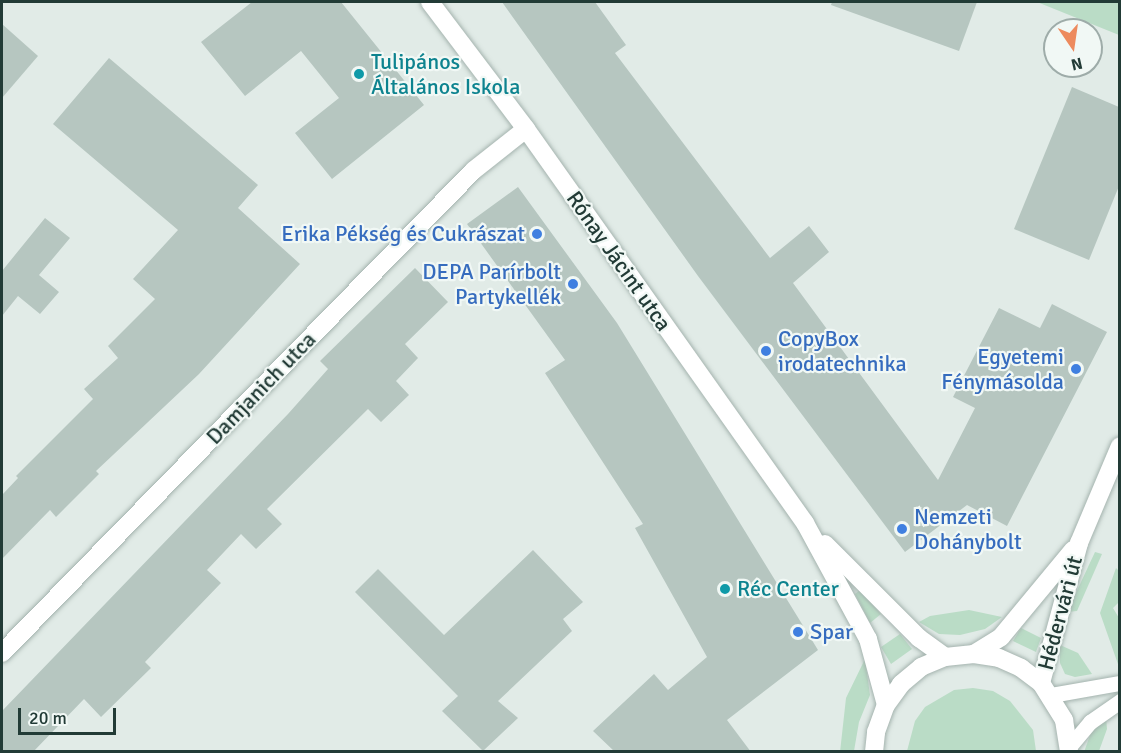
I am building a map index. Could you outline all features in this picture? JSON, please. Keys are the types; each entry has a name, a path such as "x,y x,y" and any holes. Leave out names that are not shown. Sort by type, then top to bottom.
{"street":[{"name":"Rónay Jácint utca","path":"430,2 526,129 805,523 868,639 886,705"},
{"name":"Damjanich utca","path":"2,653 474,170 526,129"},
{"name":"Hédervári út","path":"1046,689 1079,543 1119,446"},
{"name":"Rónay Jácint utca","path":"805,523 865,586 945,657"},
{"name":"Hédervári út","path":"974,654 1001,637 1079,543"},
{"path":"874,752 876,732 886,705 901,684 921,667 945,657 974,654 999,658 1022,668 1046,689 1064,720 1069,749"}],"lane":[{"path":"1046,689 1119,683"},
{"path":"1069,749 1090,722 1119,701"}],"green space":[{"path":"1037,2 1119,2 1119,35 1103,29 1103,18 1077,18"},
{"path":"1095,552 1102,554 1077,611 1067,612"},
{"path":"1116,568 1119,571 1119,602 1113,608 1119,618 1119,667 1100,613"},
{"path":"860,590 881,614 870,623 855,594"},
{"path":"969,610 1002,617 985,629 960,635 939,634 919,622 930,616"},
{"path":"1021,628 1041,638 1036,652 1013,641"},
{"path":"900,634 912,649 891,664 881,647"},
{"path":"1060,645 1078,653 1092,674 1075,677 1065,674 1060,663"},
{"path":"865,659 870,695 859,722 854,751 840,752 846,698"},
{"path":"973,688 993,691 1010,701 1033,730 1036,751 907,751 915,721 925,707 954,690"},
{"path":"1106,718 1107,729 1099,751 1084,752 1093,727"}],"building":[{"name":"Tulipános Általános Iskola","path":"252,2 341,2 424,105 332,179 295,133 339,98 301,51 245,96 201,42"},
{"path":"502,2 595,2 626,45 615,53 770,258 809,226 829,252 793,283 938,480 975,408 953,397 999,308 1040,328 1052,304 1107,332 1007,526 967,505 905,552 698,276"},
{"path":"832,2 977,2 959,51 831,5"},
{"path":"2,24 38,56 2,98"},
{"path":"109,58 258,185 238,208 300,264 199,374 96,471 99,474 56,517 50,510 2,559 2,495 18,478 16,476 93,399 84,389 118,358 108,346 155,299 133,279 178,230 53,124"},
{"path":"1072,87 1119,107 1119,186 1089,260 1014,229"},
{"path":"518,187 617,323 818,650 727,720 751,752 615,752 593,731 654,674 668,690 707,657 635,528 643,524 545,373 565,360 467,224"},
{"path":"45,218 70,238 39,275 59,292 40,314 18,296 2,316 2,271"},
{"path":"415,268 448,302 405,344 418,358 396,381 409,395 381,422 368,409 267,509 282,524 256,549 241,534 207,570 221,583 145,662 151,668 101,717 84,699 33,752 2,752 2,711 288,414 328,369 320,361"},
{"path":"533,550 583,602 563,619 572,631 498,701 518,718 483,751 442,711 458,696 355,592 378,569 444,635"}],"place":[{"name":"Tulipános Általános Iskola","path":"359,74"},
{"name":"Erika Pékség és Cukrászat","path":"537,234"},
{"name":"DEPA Parírbolt Partykellék","path":"573,284"},
{"name":"CopyBox irodatechnika","path":"766,351"},
{"name":"Egyetemi Fénymásolda","path":"1076,369"},
{"name":"Nemzeti Dohánybolt","path":"902,529"},
{"name":"Réc Center","path":"725,589"},
{"name":"Spar","path":"798,632"}]}
